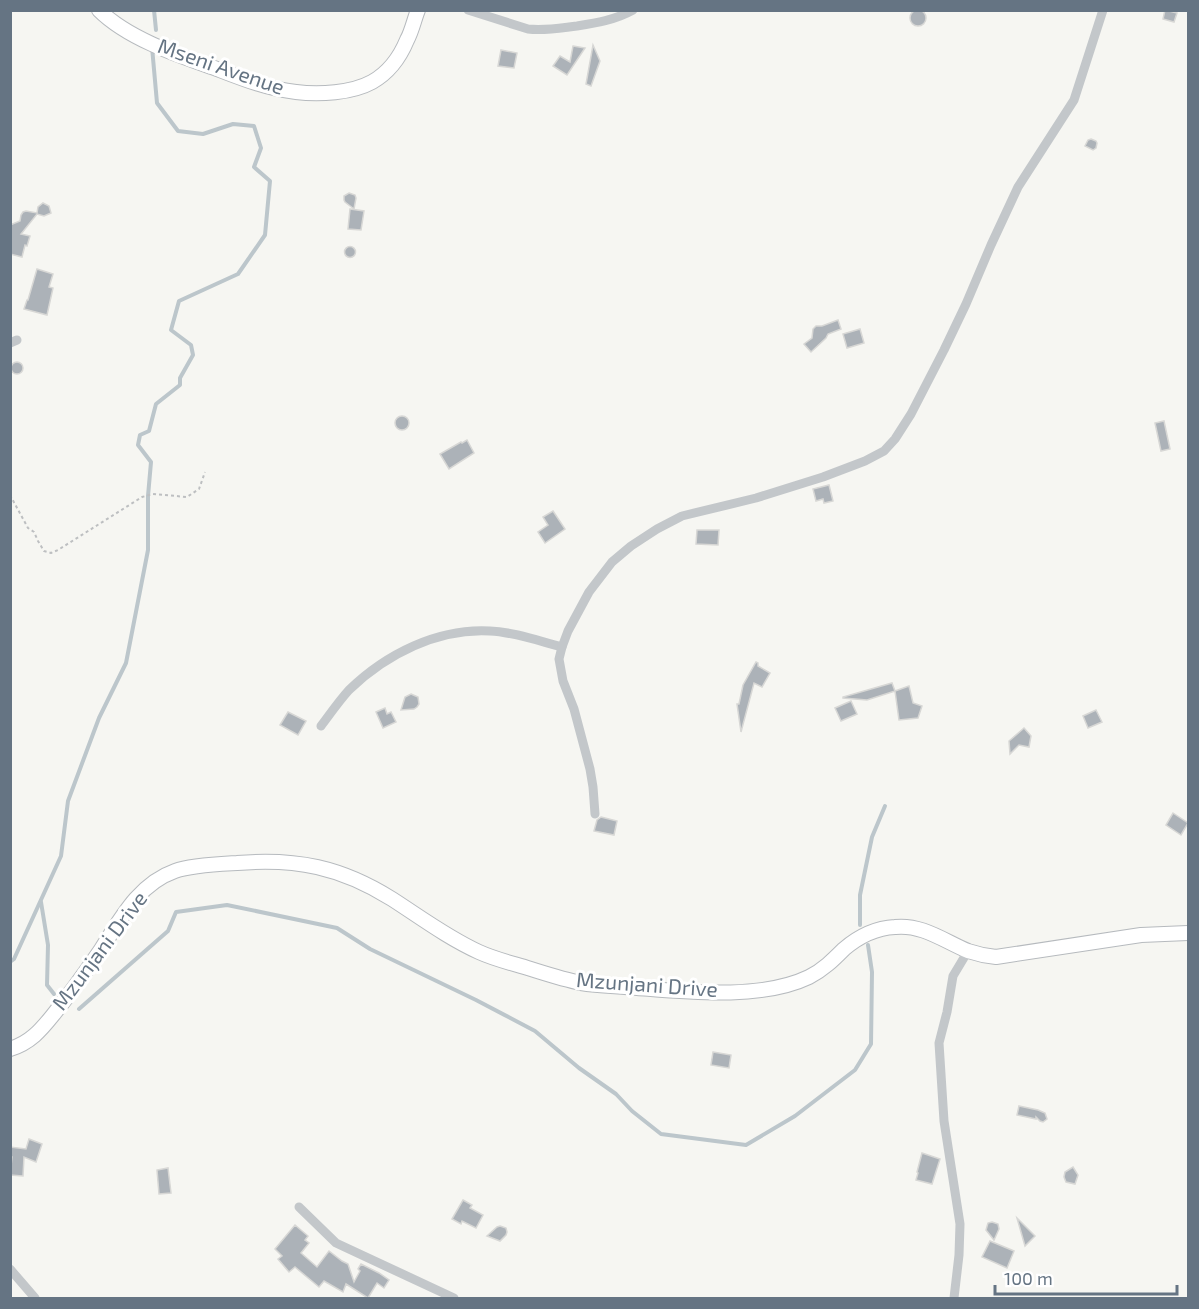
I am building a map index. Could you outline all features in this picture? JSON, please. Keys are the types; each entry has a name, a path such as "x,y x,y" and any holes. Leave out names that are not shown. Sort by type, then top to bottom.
{"main road":[{"name":"Mseni Avenue","path":"99,10 133,35 190,59 266,87 297,93 336,92 371,83 393,63 407,41 418,10"},
{"name":"Mzunjani Drive","path":"12,1049 27,1042 40,1032 81,978 139,894 153,882 176,870 208,865 260,861 306,864 341,872 370,886 425,922 477,951 542,973 582,983 697,993 758,991 788,985 826,968 846,947 878,929 898,926 929,932 968,951 982,955 1006,956 1141,935 1188,933"}],"street":[{"path":"468,10 528,29 539,30 598,23 633,10"},
{"path":"595,814 593,787 585,749 563,681 559,659 568,631 589,592 612,562 631,546 682,516 756,498 823,477 884,451 895,439 916,405 944,350 1018,187 1074,100 1103,10"},
{"path":"321,726 348,692 367,674 397,654 423,641 464,632 489,631 503,632 562,647"},
{"path":"954,1299 960,1224 944,1121 939,1043 947,1012 952,976 968,951"},
{"path":"299,1207 336,1243 454,1299"},
{"path":"10,1269 35,1299"}],"path":[{"path":"10,495 28,528 34,532 44,550 51,553 142,497 153,494 187,497 199,489 205,472"}],"building":[{"path":"918,10 926,18 918,26 910,18"},
{"path":"1165,10 1177,13 1174,22 1163,19"},
{"path":"593,45 600,61 591,86 586,84"},
{"path":"573,46 585,48 567,75 553,66 560,56 570,62"},
{"path":"501,50 517,53 514,68 498,66"},
{"path":"1091,139 1097,143 1093,150 1085,146"},
{"path":"349,193 355,195 356,198 354,209 344,200 344,196"},
{"path":"43,203 49,206 51,213 44,216 37,214 21,234 30,236 22,257 10,254 10,225 20,221 23,212 37,213 38,207"},
{"path":"350,209 364,211 361,230 348,229"},
{"path":"350,246 356,252 350,258 344,252"},
{"path":"37,269 53,274 49,287 53,288 47,315 24,309"},
{"path":"838,320 841,329 828,334 811,352 804,344 812,338 813,329 816,326"},
{"path":"860,329 864,343 847,348 843,334"},
{"path":"19,362 23,368 19,374 15,374 11,366"},
{"path":"399,416 405,416 409,423 405,430 399,430 395,426 395,420"},
{"path":"1164,421 1170,449 1161,451 1155,423"},
{"path":"467,440 474,453 449,469 440,454"},
{"path":"829,485 833,501 824,503 823,499 816,501 813,489"},
{"path":"553,511 565,529 545,543 538,532 548,525 543,517"},
{"path":"697,530 719,530 718,545 696,544"},
{"path":"756,662 758,666 770,673 762,687 754,683 741,732 737,704 739,704 743,685"},
{"path":"892,683 895,691 867,700 843,698 843,697"},
{"path":"909,686 913,703 922,706 918,718 899,720 895,691"},
{"path":"411,694 418,697 419,704 414,709 401,710 405,697"},
{"path":"851,701 857,714 841,721 835,708"},
{"path":"385,708 387,714 391,712 396,722 383,728 376,712"},
{"path":"1096,710 1102,722 1088,728 1083,716"},
{"path":"288,712 306,721 298,735 280,725"},
{"path":"1024,728 1031,736 1029,747 1019,745 1010,754 1009,741"},
{"path":"1173,813 1188,823 1181,835 1166,825"},
{"path":"601,817 617,821 614,835 594,831 597,820"},
{"path":"713,1052 731,1055 729,1068 711,1065"},
{"path":"1019,1106 1045,1113 1047,1119 1043,1122 1036,1117 1036,1119 1017,1115"},
{"path":"29,1139 42,1144 36,1162 24,1157 23,1176 10,1175 12,1157 10,1157 10,1147 26,1149"},
{"path":"922,1153 940,1159 932,1184 916,1180"},
{"path":"1073,1167 1078,1175 1075,1184 1066,1182 1064,1177 1065,1172"},
{"path":"168,1168 171,1193 159,1194 157,1170"},
{"path":"463,1200 472,1205 470,1208 483,1215 476,1228 452,1219"},
{"path":"1017,1218 1035,1236 1025,1246"},
{"path":"988,1223 998,1224 999,1229 994,1240 986,1230"},
{"path":"295,1225 308,1236 305,1240 309,1243 301,1253 317,1267 329,1251 348,1264 354,1282 361,1264 389,1280 384,1288 377,1283 368,1298 346,1284 343,1292 324,1281 319,1287 295,1267 289,1272 278,1259 282,1256 275,1249"},
{"path":"497,1227 506,1228 507,1232 500,1241 487,1236"},
{"path":"990,1241 1014,1251 1007,1268 982,1257"}],"waterway":[{"path":"154,10 156,30"},
{"path":"10,962 14,959 61,856 68,801 99,718 126,663 148,550 148,496 151,462 138,445 140,435 149,431 156,404 180,385 180,378 193,355 191,345 171,330 179,301 238,274 265,235 270,181 254,167 261,148 254,126 233,124 203,134 178,131 157,103 152,47"},
{"path":"860,925 860,895 872,837 885,806"},
{"path":"41,902 48,945 47,985 54,994"},
{"path":"79,1009 168,931 176,912 227,905 337,928 370,949 535,1031 579,1068 616,1094 632,1111 661,1134 746,1145 795,1116 855,1070 871,1044 872,972 868,945"}]}
